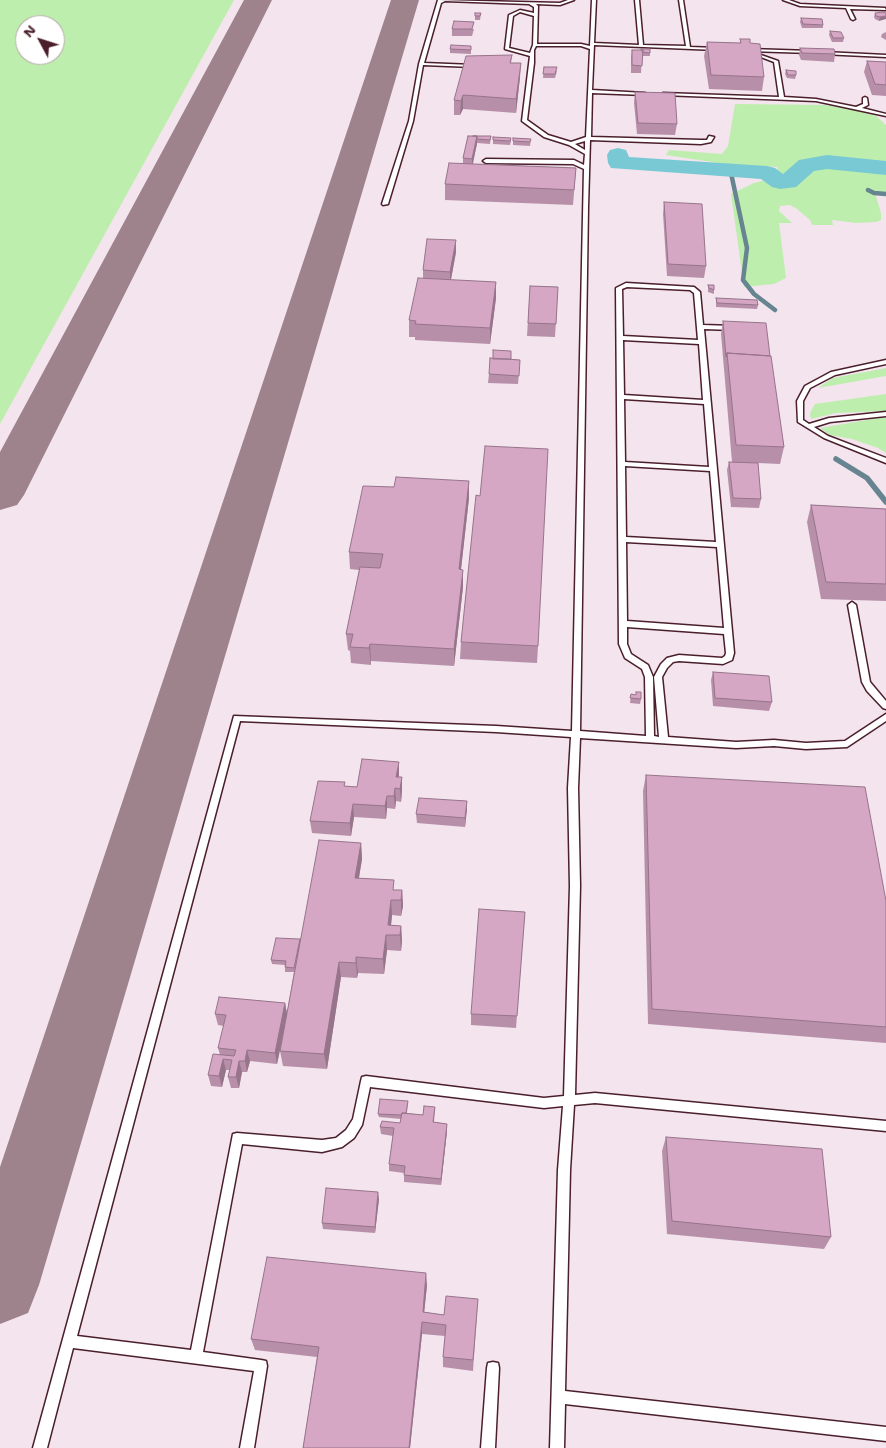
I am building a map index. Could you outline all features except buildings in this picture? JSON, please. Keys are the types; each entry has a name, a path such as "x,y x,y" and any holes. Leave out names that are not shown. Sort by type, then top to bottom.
{"lane":[{"path":"572,0 566,3 551,4 527,12 514,12 511,15 507,49 524,53 546,44 721,49"},
{"path":"557,1448 564,1170 575,886 573,803 576,734 586,168 594,0"},
{"path":"637,0 641,46"},
{"path":"681,0 688,48"},
{"path":"785,0 800,5 885,9"},
{"path":"385,204 412,120 421,64 440,1 535,9"},
{"path":"847,7 853,19"},
{"path":"535,9 534,48 524,121 546,136 571,144 587,156"},
{"path":"740,50 886,56"},
{"path":"763,56 776,60 782,98"},
{"path":"525,67 532,62"},
{"path":"421,64 478,66"},
{"path":"590,91 816,100 886,115"},
{"path":"858,108 866,105 865,98"},
{"path":"868,110 886,110"},
{"path":"571,144 588,138 701,142 711,138"},
{"path":"486,161 574,162 587,156"},
{"path":"574,162 586,168"},
{"path":"650,739 649,677 645,667 628,656 623,644 619,288 622,285 695,289 697,292 702,342 729,658 723,660 679,658 670,660 660,672 658,677 664,740"},
{"path":"700,327 737,328"},
{"path":"620,338 702,342"},
{"path":"886,362 833,373 807,387 800,401 800,421 826,437 886,461"},
{"path":"621,397 707,402"},
{"path":"809,426 829,420 886,414"},
{"path":"622,464 713,469"},
{"path":"622,539 720,545"},
{"path":"852,605 866,682 886,706"},
{"path":"623,624 728,631"},
{"path":"40,1448 237,718 576,734 736,745 774,743 806,746 847,744 886,717"},
{"path":"196,1357 237,1138 322,1146 338,1143 350,1134 358,1121 366,1082 544,1103 604,1099 886,1126"},
{"path":"69,1341 261,1366 247,1448"},
{"path":"488,1448 493,1368"},
{"path":"558,1398 886,1434"}],"green space":[{"path":"0,0 234,0 0,424"},
{"path":"735,104 825,105 876,116 886,125 886,193 875,193 881,213 881,220 857,223 832,220 833,225 812,225 810,220 797,209 790,205 780,206 779,211 792,223 779,223 786,278 774,284 744,287 731,194 754,183 780,176 777,167 725,164 666,155 669,150 722,154 728,146"},
{"path":"886,368 886,376 818,388 833,378"},
{"path":"886,394 886,411 836,413 811,419 810,413 815,404"},
{"path":"886,418 886,453 878,448 852,439 830,435 820,428"}],"waterway":[{"path":"618,155 619,163 767,173 780,182 788,182 807,165 827,162 886,168"},
{"path":"731,173 747,248 743,280 754,294 775,310"},
{"path":"868,190 874,193 886,194"},
{"path":"836,459 867,478 886,502"}],"taxiway":[{"path":"0,495 258,0"},
{"path":"0,1285 405,0"}]}
